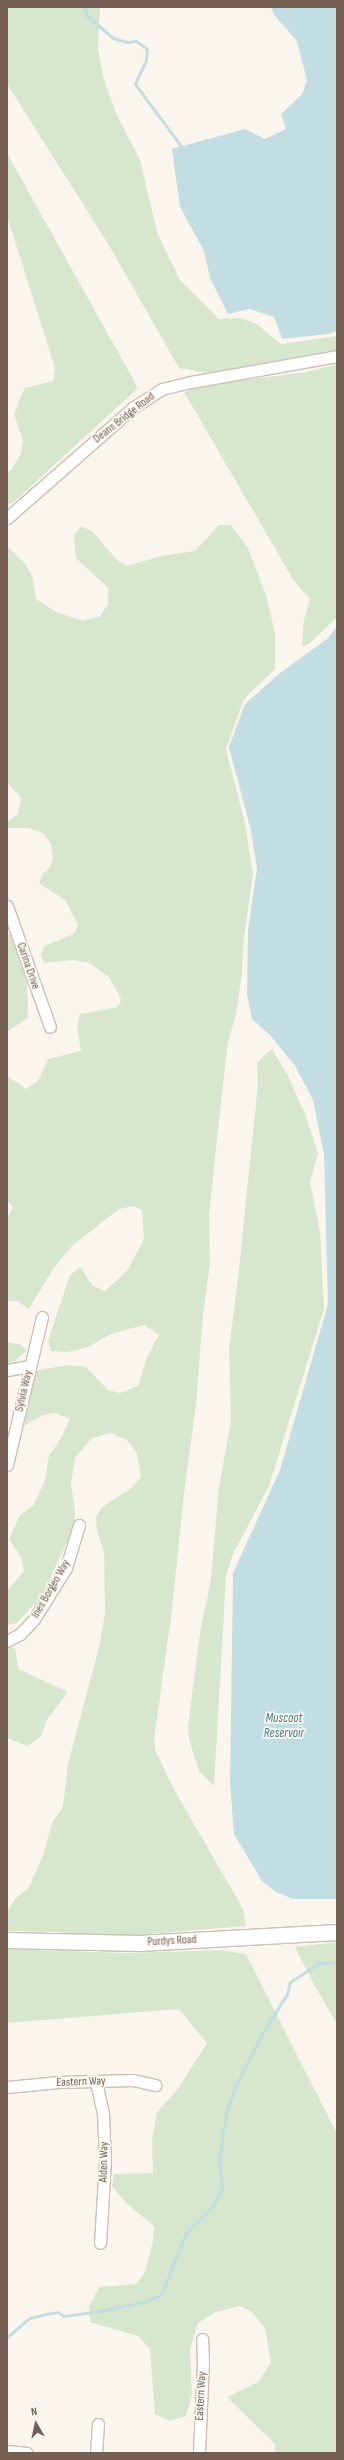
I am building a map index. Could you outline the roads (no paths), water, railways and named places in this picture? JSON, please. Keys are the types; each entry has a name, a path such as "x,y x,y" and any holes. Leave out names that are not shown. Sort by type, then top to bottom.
{"main road":[{"name":"Purdys Road","path":"7,1940 139,1942 337,1932"}],"street":[{"name":"Deans Bridge Road","path":"7,518 129,411 162,389 191,382 337,356"},
{"name":"Carina Drive","path":"7,906 50,1027"},
{"name":"Sylvia Way","path":"7,1465 42,1317"},
{"path":"7,1370 30,1366"},
{"name":"Ines Borgeo Way","path":"7,1641 20,1634 38,1613 66,1568 79,1525"},
{"name":"Eastern Way","path":"7,2087 133,2080 155,2085"},
{"name":"Alden Way","path":"96,2081 103,2113 105,2156 100,2243"},
{"name":"Eastern Way","path":"199,2453 203,2363 202,2338"},
{"path":"96,2453 98,2424"},
{"path":"7,2451 27,2453"}],"water":[{"path":"271,7 337,7 337,331 329,334 282,339 274,317 249,309 228,314 210,278 204,251 180,207 172,149 245,129 265,139 286,129 281,114 302,94 307,81 297,41 274,15"},
{"name":"Muscoot Reservoir","path":"337,627 337,1899 293,1899 276,1892 262,1881 234,1834 230,1784 233,1573 280,1470 328,1304 324,1154 313,1100 295,1066 270,1035 252,1019 247,994 248,930 257,869 251,831 229,747 245,704 280,673 327,639"}],"waterway":[{"path":"84,7 87,16 113,38 127,42 136,41 147,49 146,60 135,84 181,146"},
{"path":"7,2337 30,2318 58,2312 64,2316 100,2311 143,2302 161,2295 186,2233 213,2206 222,2188 219,2160 226,2115 235,2087 263,2032 287,1994 290,1982 319,1963 337,1962"}]}
